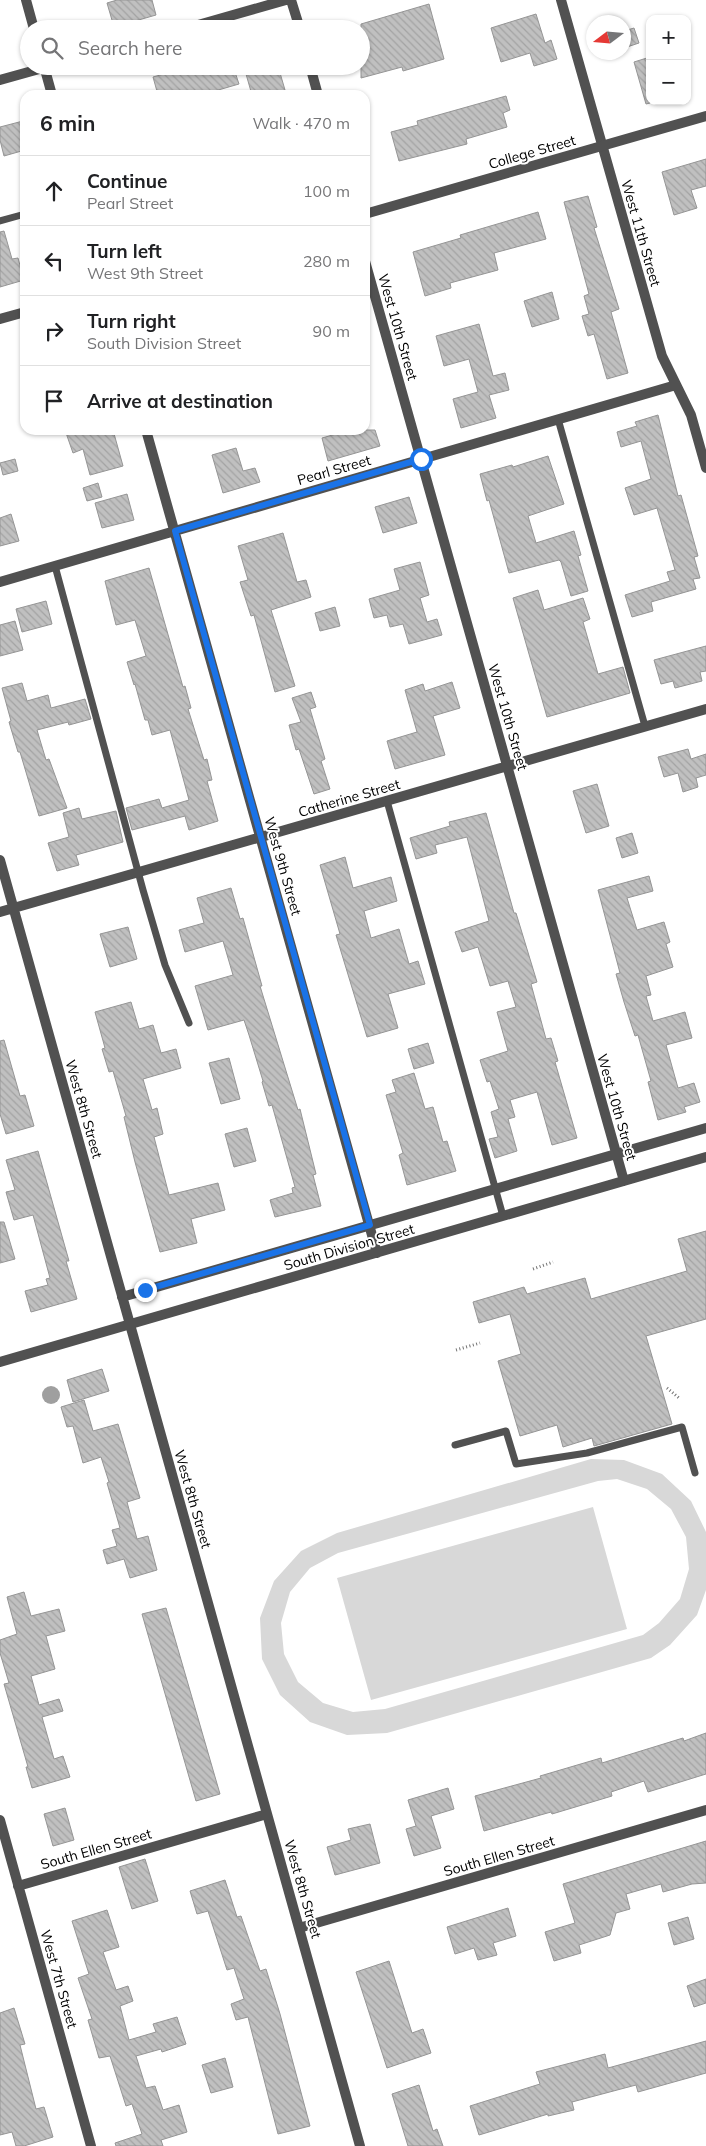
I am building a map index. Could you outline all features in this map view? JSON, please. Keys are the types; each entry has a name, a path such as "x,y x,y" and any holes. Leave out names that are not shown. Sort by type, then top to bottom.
{"street":[{"path":"26,0 32,20"},
{"path":"216,20 286,0"},
{"path":"292,0 298,20"},
{"name":"West 11th Street","path":"561,0 662,356 692,415 706,468"},
{"path":"0,80 20,74"},
{"path":"48,75 51,90"},
{"path":"312,75 317,90"},
{"name":"College Street","path":"370,213 706,116"},
{"name":"West 10th Street","path":"370,279 624,1181"},
{"path":"0,319 20,313"},
{"name":"Pearl Street","path":"0,582 676,385"},
{"name":"West 9th Street","path":"147,435 377,1253"},
{"name":"Catherine Street","path":"0,912 706,709"},
{"name":"West 8th Street","path":"0,860 360,2146"},
{"name":"South Division Street","path":"122,1297 706,1128"},
{"name":"South Division Street","path":"0,1362 706,1157"},
{"name":"South Ellen Street","path":"299,1928 706,1810"},
{"name":"South Ellen Street","path":"18,1886 267,1814"},
{"name":"West 7th Street","path":"0,1820 91,2146"}],"lane":[{"path":"0,221 20,215"},
{"path":"558,419 646,726"},
{"path":"55,566 165,965 188,1023"},
{"path":"387,801 503,1216"},
{"path":"455,1445 506,1431 516,1464 586,1453 682,1427 695,1473"}],"path":[{"path":"533,1269 553,1262"},
{"path":"456,1350 480,1343"},
{"path":"667,1388 679,1398"}],"shaded area":[{"path":"47,1386 55,1386 60,1391 58,1402 47,1404 42,1399 42,1391"},
{"path":"591,1459 624,1460 662,1474 691,1501 706,1532 706,1590 697,1615 670,1645 651,1658 387,1733 347,1735 310,1722 280,1695 262,1659 260,1618 274,1581 301,1551 337,1533","holes":["617,1479 647,1489 671,1509 686,1537 689,1569 680,1599 659,1623 643,1635 385,1709 353,1712 323,1703 298,1682 284,1654 281,1623 290,1592 310,1568 338,1553 598,1481"]},
{"path":"593,1507 627,1629 371,1700 337,1578"}],"building":[{"path":"117,0 152,0 156,15 138,20 112,20 107,3"},
{"path":"429,4 444,59 403,71 402,67 361,78 361,75 370,75 370,21"},
{"path":"536,14 545,43 551,40 557,59 534,66 530,53 501,62 491,28"},
{"path":"634,28 639,43 631,46 631,29"},
{"path":"646,58 646,104 634,62"},
{"path":"160,75 236,75 239,84 218,90 157,90 153,77"},
{"path":"246,75 281,75 285,90 251,90"},
{"path":"506,96 510,110 503,113 507,127 466,139 467,144 399,161 391,132 418,125 417,121"},
{"path":"20,122 20,151 4,156 0,140 0,127"},
{"path":"706,159 706,186 691,190 697,208 674,215 662,172"},
{"path":"588,196 597,227 594,228 619,309 611,312 628,373 607,379 594,334 588,336 582,316 589,314 584,296 589,294 564,202"},
{"path":"538,212 546,239 494,253 498,270 450,283 451,288 425,296 413,252 461,238 460,235"},
{"path":"4,231 12,259 18,258 20,281 0,287 0,232"},
{"path":"552,292 559,319 532,327 524,301"},
{"path":"479,324 493,376 505,373 509,390 489,395 496,418 461,428 453,399 478,392 469,359 444,366 436,336"},
{"path":"658,415 678,496 681,495 698,556 694,557 700,578 693,579 696,589 651,602 653,611 632,617 625,595 670,581 667,572 675,570 657,508 634,515 625,488 651,479 641,441 621,447 617,432 637,426 635,422"},
{"path":"370,430 375,430 380,446 328,461 322,438 332,435 370,435"},
{"path":"67,435 114,435 123,466 90,475 83,449 73,453"},
{"path":"236,448 243,471 255,468 260,482 223,493 212,455"},
{"path":"548,456 564,504 528,516 536,543 574,531 581,555 578,556 588,591 571,596 559,560 509,573 480,474 512,465 513,467"},
{"path":"15,459 18,471 3,475 0,463"},
{"path":"98,483 102,497 87,501 83,488"},
{"path":"127,494 134,520 102,528 95,503"},
{"path":"409,497 417,523 383,533 375,507"},
{"path":"11,514 19,541 0,546 0,518"},
{"path":"283,533 297,582 306,580 311,597 271,610 295,686 275,692 254,615 251,616 240,582 248,580 238,546"},
{"path":"420,562 429,595 420,598 427,622 437,619 442,635 409,644 403,624 390,627 387,615 374,618 369,599 400,590 394,569"},
{"path":"149,568 183,687 185,686 191,708 188,709 204,760 207,759 212,780 207,781 218,821 189,830 185,816 132,830 126,808 159,799 162,808 189,800 170,730 152,735 148,720 145,720 127,662 146,656 135,620 116,625 105,581"},
{"path":"538,590 544,610 583,598 590,619 583,622 598,674 623,667 630,693 547,717 513,598"},
{"path":"46,601 52,624 22,632 16,609"},
{"path":"335,607 340,626 320,631 315,613"},
{"path":"15,621 23,650 0,656 0,625"},
{"path":"706,646 706,671 700,672 702,681 675,688 673,681 661,684 654,660"},
{"path":"452,682 460,708 433,716 445,755 395,769 387,741 417,732 405,690 423,684 425,691"},
{"path":"22,683 27,701 48,695 51,708 85,699 91,719 69,725 68,722 37,730 46,760 49,759 67,808 39,816 9,722 11,721 2,688"},
{"path":"311,692 316,707 310,709 325,759 321,761 330,789 314,794 299,749 296,750 289,725 301,722 292,698"},
{"path":"688,749 691,759 706,754 706,775 696,778 698,787 683,792 678,773 664,777 658,757"},
{"path":"597,784 609,826 586,833 573,791"},
{"path":"79,808 82,819 116,811 123,842 76,855 79,865 57,871 48,843 69,837 63,813"},
{"path":"486,813 514,913 516,913 537,982 531,984 546,1039 551,1038 558,1061 555,1062 577,1138 552,1145 537,1092 510,1100 515,1117 508,1119 517,1151 495,1158 489,1139 498,1137 491,1112 499,1109 490,1081 487,1082 480,1060 508,1051 497,1012 516,1007 508,981 490,986 478,947 462,952 455,932 489,921 467,837 435,845 437,853 416,859 410,838 450,826 449,822"},
{"path":"632,833 638,853 622,858 616,838"},
{"path":"345,857 353,888 391,877 397,901 364,911 371,938 399,929 409,964 418,961 425,984 388,994 398,1028 367,1037 336,935 340,934 320,865"},
{"path":"649,876 653,891 627,898 637,930 664,922 670,942 666,944 673,967 646,976 651,995 646,996 653,1021 685,1012 692,1038 666,1045 678,1088 694,1083 700,1102 684,1107 686,1112 658,1120 648,1082 651,1081 638,1035 635,1036 616,974 620,973 598,890"},
{"path":"231,888 240,919 243,918 262,986 260,986 298,1110 300,1109 316,1174 313,1175 321,1206 275,1217 270,1200 293,1193 292,1188 295,1187 272,1105 269,1106 244,1020 208,1030 195,986 233,975 223,941 185,952 179,930 204,923 197,898"},
{"path":"128,927 137,959 110,967 100,934"},
{"path":"131,1002 139,1029 153,1025 161,1053 176,1049 181,1068 143,1079 152,1110 157,1108 163,1134 154,1137 169,1195 218,1183 225,1210 191,1219 197,1243 160,1252 135,1162 124,1117 126,1116 113,1071 109,1072 102,1049 105,1048 95,1012"},
{"path":"4,1040 20,1096 25,1095 34,1126 6,1134 0,1114 0,1041"},
{"path":"428,1043 434,1063 414,1069 408,1049"},
{"path":"229,1058 240,1099 221,1104 209,1063"},
{"path":"414,1073 425,1109 433,1107 443,1142 447,1141 456,1171 407,1185 399,1155 403,1153 386,1095 396,1092 392,1080"},
{"path":"247,1128 256,1161 234,1167 225,1134"},
{"path":"38,1151 69,1261 66,1261 77,1299 31,1312 25,1291 48,1285 46,1279 50,1278 33,1215 14,1220 6,1192 15,1190 6,1160"},
{"path":"0,1222 4,1222 15,1259 0,1263"},
{"path":"706,1231 706,1319 646,1336 672,1424 594,1446 592,1438 563,1447 557,1425 520,1436 498,1361 521,1354 510,1314 479,1323 473,1302 524,1287 527,1294 585,1278 591,1299 687,1271 678,1239"},
{"path":"102,1369 109,1391 73,1402 67,1380"},
{"path":"84,1400 93,1431 118,1424 140,1498 127,1502 137,1539 148,1536 157,1570 130,1578 124,1559 107,1564 103,1550 117,1546 112,1530 120,1528 107,1483 109,1482 101,1457 83,1463 73,1426 67,1427 61,1407"},
{"path":"24,1592 31,1616 59,1609 65,1631 46,1636 55,1669 31,1676 39,1705 59,1699 63,1711 42,1717 54,1759 63,1756 70,1777 32,1788 26,1767 28,1767 4,1684 9,1683 0,1653 0,1640 17,1634 7,1597"},
{"path":"166,1608 220,1794 196,1801 142,1614"},
{"path":"706,1733 706,1774 648,1792 644,1781 611,1792 612,1796 552,1814 551,1812 484,1831 475,1796 541,1778 540,1776 601,1758 602,1763 683,1738 684,1741"},
{"path":"448,1788 454,1809 431,1816 441,1848 414,1856 406,1829 416,1826 408,1800"},
{"path":"65,1808 74,1840 53,1846 44,1814"},
{"path":"370,1824 380,1863 335,1875 327,1847 351,1840 348,1829"},
{"path":"706,1841 706,1883 692,1884 663,1892 661,1884 626,1894 630,1909 616,1913 610,1935 579,1945 581,1953 554,1961 545,1932 575,1923 563,1884"},
{"path":"145,1859 158,1901 132,1909 119,1867"},
{"path":"225,1880 237,1917 241,1916 260,1971 266,1969 310,2126 278,2134 248,2017 236,2020 231,2004 244,1999 234,1968 227,1970 208,1911 197,1914 190,1891"},
{"path":"508,1908 516,1936 493,1943 497,1955 478,1960 474,1948 455,1954 447,1927"},
{"path":"107,1910 119,1947 103,1952 116,1990 128,1986 133,2001 120,2006 129,2040 156,2032 153,2024 177,2017 186,2044 162,2052 161,2049 136,2056 146,2088 155,2086 163,2110 179,2105 187,2132 161,2140 163,2146 116,2146 115,2143 142,2134 132,2104 126,2106 110,2056 99,2058 88,2020 92,2019 78,1978 89,1974 72,1921"},
{"path":"688,1917 694,1939 674,1945 668,1923"},
{"path":"389,1961 412,2033 423,2029 431,2053 387,2068 356,1972"},
{"path":"706,1979 706,2003 694,2007 687,1986"},
{"path":"14,2008 25,2044 20,2045 36,2109 44,2107 53,2137 24,2146 16,2146 12,2132 0,2135 0,2013"},
{"path":"706,2041 706,2073 638,2092 636,2085 572,2102 574,2110 548,2116 548,2114 479,2135 470,2106 540,2084 536,2072 605,2054 608,2068"},
{"path":"225,2058 233,2087 211,2093 202,2065"},
{"path":"419,2085 433,2131 437,2129 443,2146 408,2146 392,2094"}],"route":[{"path":"145,1290 370,1225 175,531 421,459"}]}
